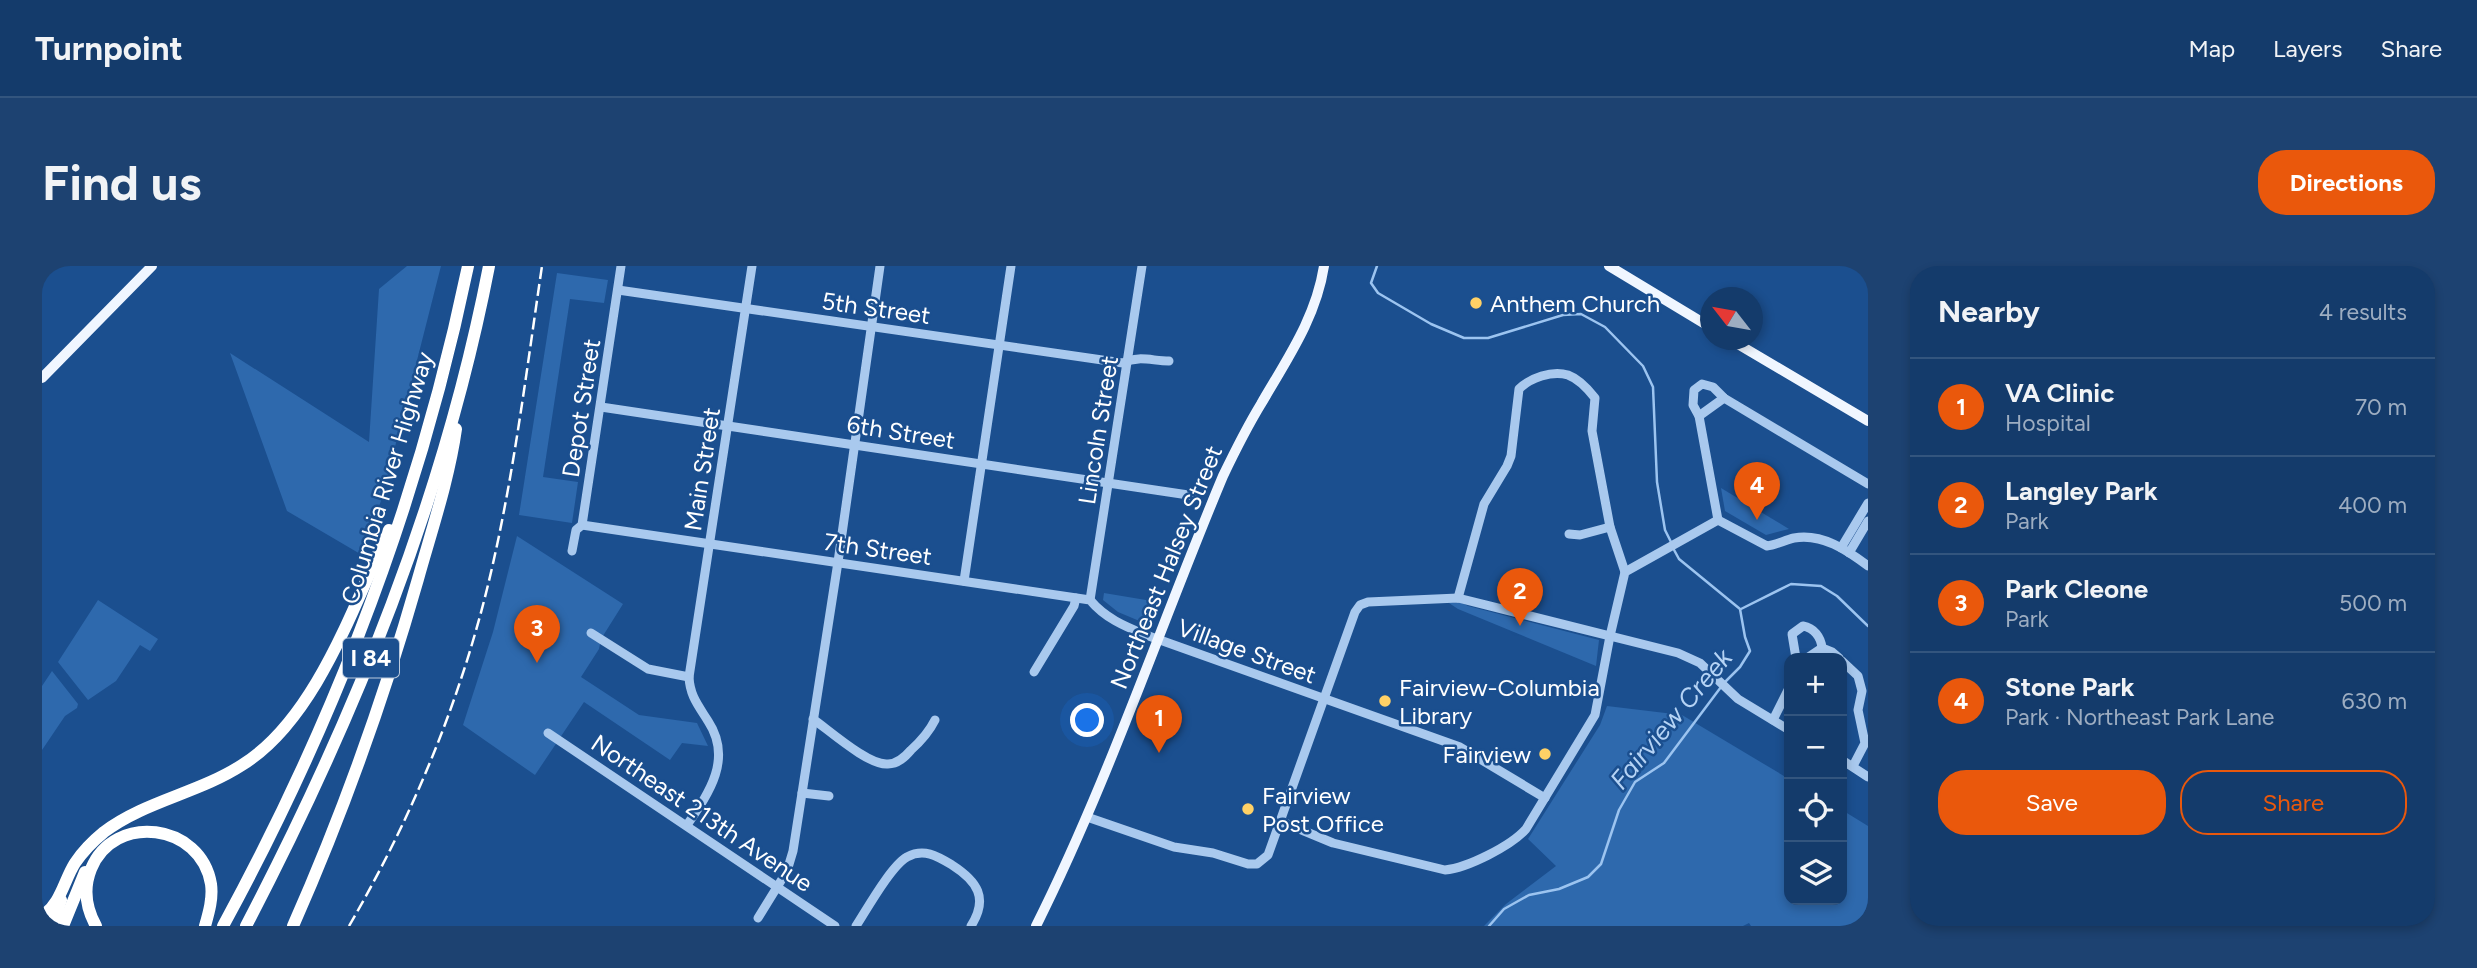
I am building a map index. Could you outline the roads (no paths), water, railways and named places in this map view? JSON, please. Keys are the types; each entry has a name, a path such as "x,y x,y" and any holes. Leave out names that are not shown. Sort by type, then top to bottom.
{"highway":[{"name":"Columbia River Highway","path":"223,926 284,806 333,698 370,606 414,479 468,266"},
{"name":"Columbia River Highway","path":"246,926 319,779 373,653 423,518 464,378 489,266"},
{"path":"293,926 338,819 383,695 453,449 464,378"},
{"path":"52,926 75,863 107,830 140,811 225,775 257,755 282,731 318,679 414,479"},
{"path":"63,926 78,885 95,859 120,837 140,831 164,832 183,841 199,856 208,873 212,897 205,926"},
{"path":"95,859 86,894 96,926"},
{"path":"42,916 62,893"}],"main road":[{"path":"42,378 152,266"},
{"name":"Northeast Halsey Street","path":"1036,926 1087,817 1223,476 1246,430 1309,321 1324,266"},
{"path":"1609,266 1700,321"},
{"path":"1748,350 1868,421"}],"street":[{"name":"Depot Street","path":"572,551 576,530 582,525 621,266"},
{"name":"Main Street","path":"689,677 752,266"},
{"path":"758,918 787,871 793,851 880,266"},
{"path":"964,581 1011,266"},
{"name":"Lincoln Street","path":"1090,600 1142,266"},
{"name":"5th Street","path":"618,290 1123,363 1137,357 1169,361"},
{"path":"1280,821 1333,843 1445,870 1459,869 1516,839 1526,829 1595,715 1625,572 1610,527 1592,431 1595,398 1567,374 1545,375 1525,383 1519,389 1511,456 1484,504 1458,598"},
{"path":"1718,520 1699,416 1692,400 1697,387 1707,384 1724,398 1868,484"},
{"path":"1699,416 1724,398"},
{"name":"6th Street","path":"601,407 1195,496"},
{"path":"1845,550 1868,503"},
{"path":"1625,572 1718,520"},
{"path":"1718,520 1767,546 1797,538 1822,540 1845,550 1868,566"},
{"path":"1845,550 1868,521"},
{"name":"7th Street","path":"582,525 1090,600"},
{"path":"1569,534 1580,535 1610,527"},
{"path":"1034,672 1074,606 1076,598"},
{"path":"1087,817 1174,847 1213,852 1248,864 1257,864 1268,855 1355,612 1360,605 1368,602 1458,598 1689,657 1700,663 1728,692 1784,727"},
{"path":"1090,600 1115,622 1158,639"},
{"path":"1795,653 1792,635 1800,628 1810,628 1820,638 1822,648"},
{"path":"591,633 648,669 689,677 692,696 715,734 719,760 713,785 687,825"},
{"name":"Village Street","path":"1158,639 1461,747 1545,798"},
{"path":"1814,653 1822,648"},
{"path":"1822,648 1833,653"},
{"path":"1847,666 1858,676 1862,691 1858,709 1865,743 1853,766"},
{"path":"1773,720 1784,698"},
{"path":"813,719 868,757 885,765 906,755 927,733 934,719"},
{"name":"Northeast 213th Avenue","path":"548,733 835,926"},
{"path":"1847,763 1868,777"},
{"path":"802,793 829,796"},
{"path":"856,926 901,861 927,852 965,873 977,888 980,906 978,916 971,926"}],"waterway":[{"name":"Fairview Creek","path":"1377,266 1371,283 1378,293 1431,324 1464,338 1488,338 1563,315 1581,314 1605,327 1643,366 1653,387 1657,482 1665,530 1671,542"},
{"name":"Fairview Creek","path":"1673,548 1679,559 1740,609 1750,651 1740,667 1725,682"},
{"path":"1741,609 1791,584 1821,586 1837,596 1868,626"},
{"name":"Fairview Creek","path":"1489,926 1504,909 1529,895 1559,889 1588,877 1601,864 1619,810 1635,782 1664,763 1721,687"}],"railway":[{"path":"349,926 412,804 447,720 475,633 504,509 542,266"}],"place":[{"name":"Anthem Church","path":"1476,303"},
{"name":"Stone Park","path":"1757,520"},
{"name":"Langley Park","path":"1520,626"},
{"name":"Park Cleone","path":"537,663"},
{"name":"Fairview-Columbia Library","path":"1385,701"},
{"name":"VA Clinic","path":"1159,753"},
{"name":"Fairview","path":"1545,754"},
{"name":"Fairview Post Office","path":"1248,809"}]}
